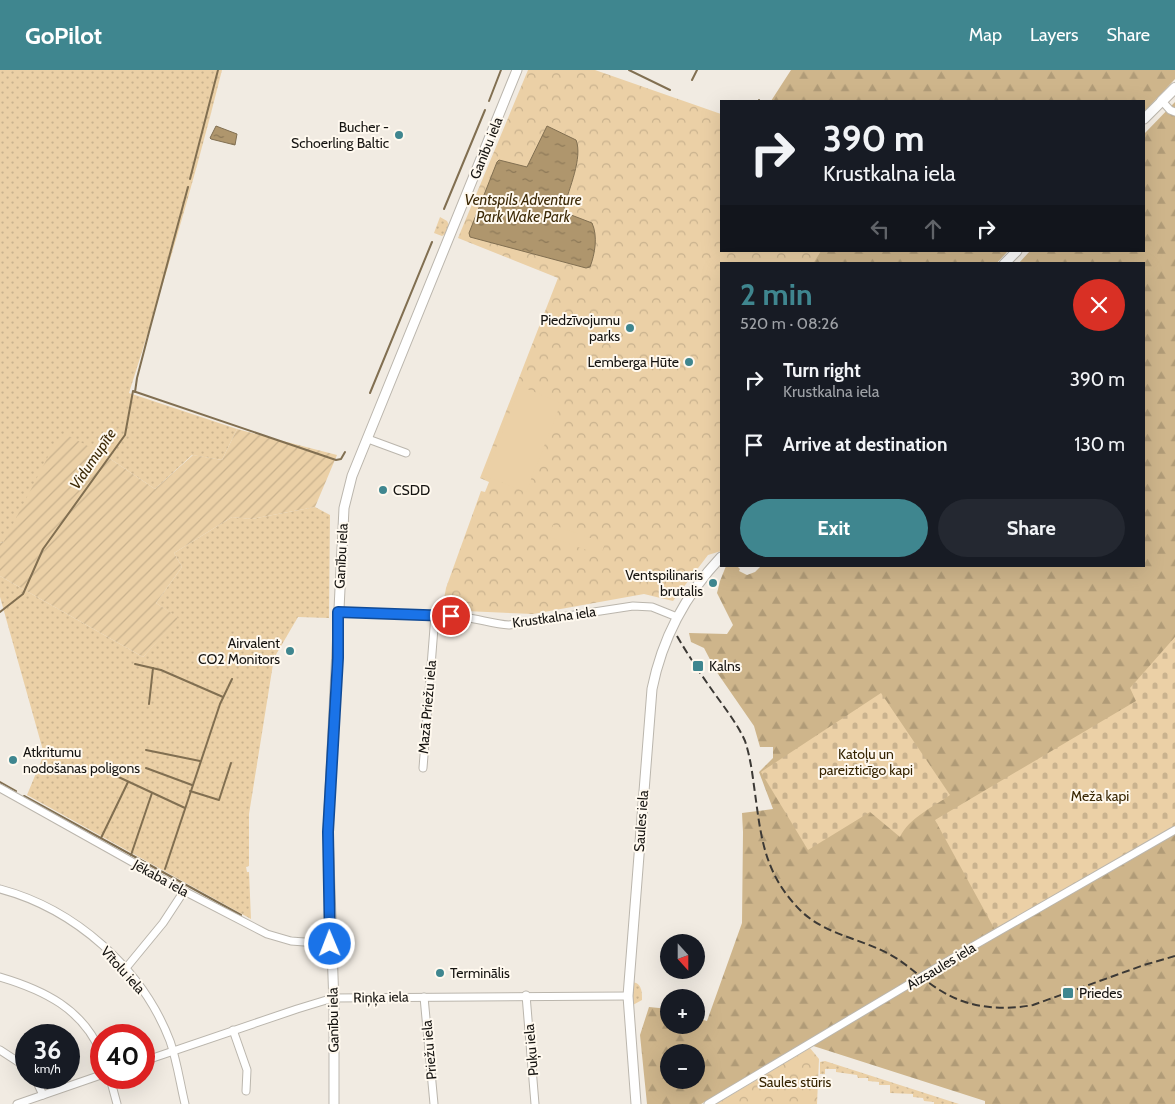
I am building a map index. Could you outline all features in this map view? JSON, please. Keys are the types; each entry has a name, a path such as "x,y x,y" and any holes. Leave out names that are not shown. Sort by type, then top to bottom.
{"main road":[{"path":"1162,101 1175,88"}],"street":[{"name":"Ganību iela","path":"334,1104 328,832 344,508 352,476 517,70"},
{"path":"1145,119 1162,101 1170,110 1175,112"},
{"path":"1006,262 1015,252"},
{"path":"368,440 406,453"},
{"name":"Saules iela","path":"636,1104 628,996 652,689 662,649 677,617 704,575 720,559"},
{"name":"Krustkalna iela","path":"338,612 435,615 510,625 633,606 652,607 677,617"},
{"name":"Mazā Priežu iela","path":"423,768 435,615"},
{"name":"Jēkaba iela","path":"1,790 184,891 267,934 290,941 330,944"},
{"name":"Aizsaules iela","path":"708,1104 968,949 1175,830"},
{"name":"Vītolu iela","path":"0,889 14,892 40,903 66,917 86,932 126,968 141,987 162,1023 173,1051 185,1104"},
{"path":"126,968 163,923 184,891"},
{"path":"0,977 21,983 50,996 70,1010 90,1032"},
{"name":"Riņķa iela","path":"155,1057 333,998 526,995 628,996"},
{"name":"Puķu iela","path":"526,995 535,1104"},
{"name":"Priežu iela","path":"424,996 434,1104"},
{"path":"233,1030 247,1070 246,1091"},
{"path":"0,1050 15,1060"},
{"path":"17,1104 90,1079"},
{"path":"40,1089 43,1094"},
{"path":"113,1089 117,1104"}],"green space":[{"path":"0,70 222,70 178,232 129,393 237,429 222,460 192,455 155,489 103,454 3,543 0,542"},
{"name":"Piedzīvojumu parks","path":"528,70 595,70 720,114 720,252 820,252 814,262 720,262 720,551 708,555 673,601 644,594 533,614 442,610 446,588 481,491 485,492 489,482 480,478 558,278 458,238"},
{"path":"791,70 1175,70 1175,79 1145,111 1145,100 772,100"},
{"path":"1175,102 1175,1104 985,1104 985,1101 804,1043 701,1104 647,1104 640,1035 649,1007 660,1008 660,1034 705,1034 705,1020 707,1021 742,923 742,813 773,809 759,772 773,758 773,747 760,747 754,726 716,671 704,648 691,642 689,633 727,634 733,625 717,593 726,567 738,567 739,571 747,575 755,572 760,567 1145,567 1145,262 1020,262 1029,252 1145,252 1145,133"},
{"path":"440,217 447,221 449,225 447,233 442,236 434,233"},
{"path":"787,252 1007,252 998,262 785,262"},
{"path":"520,386 561,403 526,492 485,476"},
{"path":"237,429 337,455 315,507 252,519 232,517 174,553 182,567 156,603 179,618 143,657 0,576 0,542 3,543 52,449 65,434 103,454 155,489 193,455 222,460"},
{"path":"315,507 330,515 329,618 298,617 274,658 249,814 249,866 246,867 247,872 249,872 251,919 27,795 44,754 0,597 0,576 143,657 178,618 156,603 182,567 174,553 232,517 252,519"},
{"path":"553,525 605,543 601,555 549,537"},
{"name":"Meža kapi","path":"1175,637 1175,826 995,930 935,820 1136,701 1130,688"},
{"name":"Katoļu un pareizticīgo kapi","path":"881,693 950,795 909,824 900,837 870,812 808,850 761,772"},
{"path":"632,982 640,986 642,1000 631,1006"},
{"name":"Saules stūris","path":"810,1048 819,1059 817,1104 716,1104"},
{"path":"825,1061 959,1104 934,1104 934,1102 924,1101 923,1098 913,1097 913,1094 890,1093 890,1085 879,1085 879,1082 868,1081 868,1078 858,1078 857,1075 836,1072 836,1069 825,1069 825,1074 820,1074 820,1062"}],"water":[{"path":"216,126 237,134 235,145 210,138"},
{"name":"Ventspils Adventure Park Wake Park","path":"547,126 576,140 578,147 577,164 564,207 566,213 592,223 595,245 590,267 586,268 470,237 469,233 497,162 499,160 527,167"}],"waterway":[{"path":"190,179 218,70"},
{"path":"489,101 501,70"},
{"path":"629,70 670,90"},
{"path":"692,80 697,70"},
{"path":"444,209 485,110"},
{"path":"135,392 137,378 188,187"},
{"path":"370,393 432,242"},
{"name":"Vidumupīte","path":"0,612 23,594 43,549 125,435 133,391 336,460 341,459 345,452"},
{"path":"135,664 161,670 223,697"},
{"path":"149,704 153,668"},
{"path":"165,869 220,704 232,679"},
{"path":"146,750 200,761"},
{"path":"190,791 219,800 231,763"},
{"path":"146,768 192,785"},
{"path":"112,774 185,808"},
{"path":"0,782 16,791"},
{"path":"101,838 128,782"},
{"path":"131,855 152,793"},
{"path":"24,796 241,915"}],"railway":[{"path":"677,636 742,734 751,764 762,838 771,868 788,897 812,920 823,927 887,953 933,986 949,995 972,1004 996,1008 1033,1005 1144,965 1175,956"}],"place":[{"name":"Bucher - Schoerling Baltic","path":"399,135"},
{"name":"Piedzīvojumu parks","path":"630,328"},
{"name":"Lemberga Hūte","path":"689,362"},
{"name":"CSDD","path":"383,490"},
{"name":"Ventspilinaris brutalis","path":"713,583"},
{"name":"Airvalent CO2 Monitors","path":"290,651"},
{"name":"Kalns","path":"698,666"},
{"name":"Atkritumu nodošanas poligons","path":"13,760"},
{"name":"Terminālis","path":"440,973"},
{"name":"Priedes","path":"1068,993"}],"route":[{"path":"330,944 328,832 338,658 338,612 451,616"}]}
